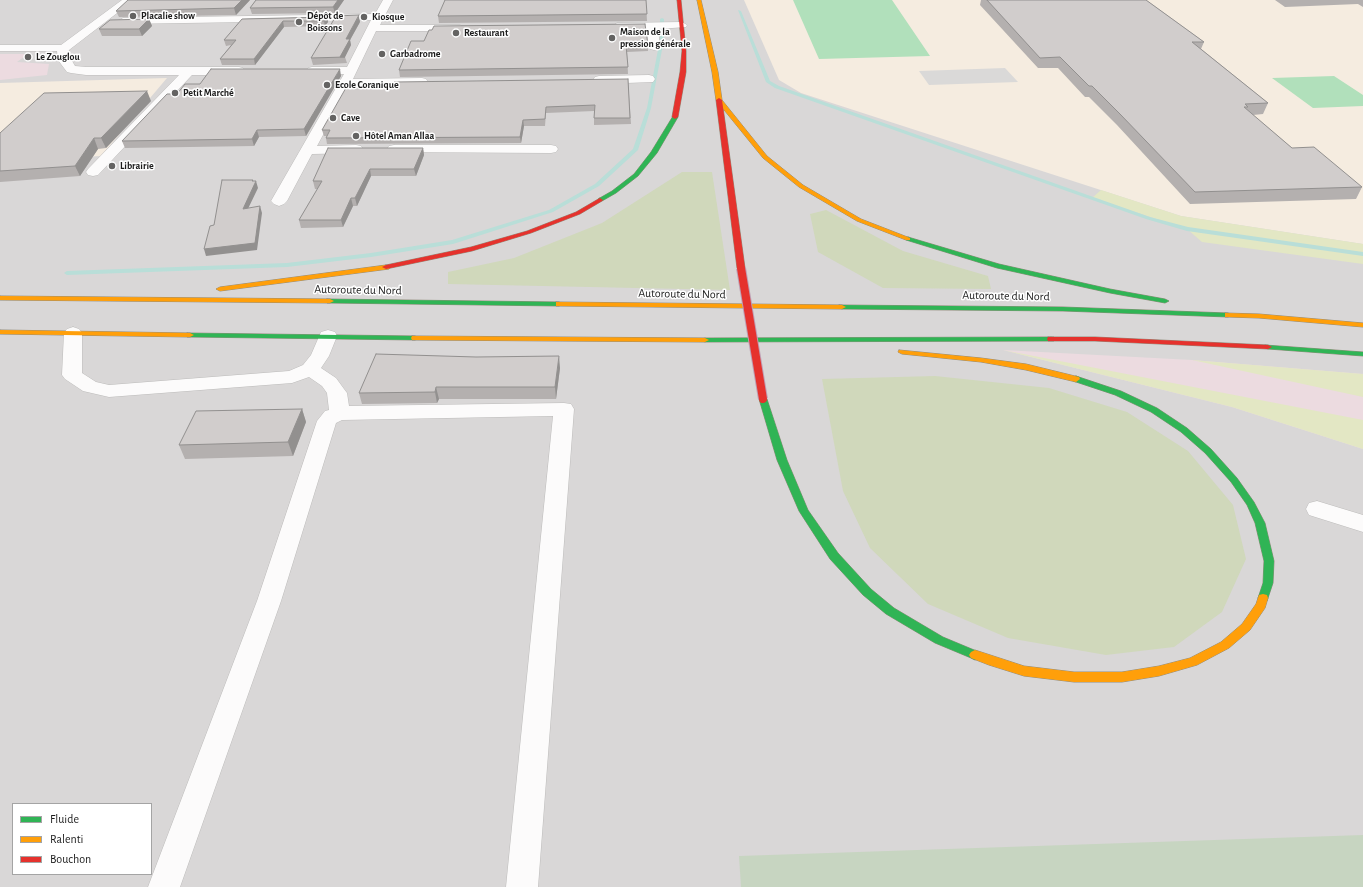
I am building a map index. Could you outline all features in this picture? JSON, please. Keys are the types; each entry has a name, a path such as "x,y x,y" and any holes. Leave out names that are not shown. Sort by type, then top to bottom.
{"main road":[{"path":"135,299 398,265 472,249 529,232 578,213 614,192 636,175 654,153 674,117 683,72 684,51 677,25 679,0"},
{"path":"699,0 715,72 741,268 763,399 782,460 804,511 834,556 866,592 890,610 939,640 993,662 1024,671 1074,677 1122,677 1159,671 1193,662 1225,645 1246,627 1261,605 1268,583 1269,561 1260,523 1251,504 1234,480 1208,451 1184,430 1154,410 1118,393 1071,377 1026,367 981,360 890,351"},
{"path":"719,100 765,157 801,186 859,220 921,244 997,266 1110,291 1172,302"},
{"name":"Autoroute du Nord","path":"0,298 1063,309 1259,316 1363,325"},
{"path":"1188,304 1259,316"},
{"path":"0,332 797,340 1095,339 1294,348 1363,354"},
{"path":"797,340 868,349"}],"street":[{"path":"129,0 64,48 62,54 64,60 71,69 86,71 251,71"},
{"path":"279,201 345,83 388,0"},
{"path":"240,20 249,10"},
{"path":"100,22 240,20 375,23 474,28"},
{"path":"604,26 677,25"},
{"path":"654,26 654,47"},
{"path":"0,48 64,48"},
{"path":"297,71 352,70"},
{"path":"93,172 189,71"},
{"path":"590,80 649,79"},
{"path":"345,83 432,82"},
{"path":"308,150 551,149"},
{"path":"73,333 72,375 90,387 109,391 292,377 310,369 320,356 328,336"},
{"path":"310,369 329,382 337,393 340,413"},
{"path":"164,887 269,601 327,421 332,416 340,413 564,409 522,887"},
{"path":"1318,509 1363,524"}],"shaded area":[{"path":"0,0 1363,0 1363,887 0,887"},
{"path":"744,0 1363,0 1363,244 1181,216 801,93 779,80"},
{"path":"0,54 28,54 17,62 49,64 47,75 0,80"},
{"path":"1005,68 1018,82 929,85 919,71"},
{"path":"167,78 101,156 0,161 0,83"},
{"path":"1003,350 1192,360 1363,374 1363,449 1232,407"}],"green space":[{"path":"793,0 892,0 930,56 819,59"},
{"path":"1334,76 1363,95 1363,106 1313,108 1272,78"},
{"path":"682,172 712,172 730,290 448,284 448,272 514,258 602,223"},
{"path":"1101,190 1181,216 1363,244 1363,264 1202,242 1187,229 1092,198"},
{"path":"826,210 903,251 988,276 991,289 883,288 818,252 810,214"},
{"path":"1003,350 1363,420 1363,449 1232,407"},
{"path":"1192,360 1363,374 1363,397"},
{"path":"935,376 1049,388 1127,412 1188,451 1233,505 1246,559 1222,612 1174,647 1106,655 1008,638 928,604 870,548 843,491 822,379"},
{"path":"1363,835 1363,887 741,887 739,856"}],"building":[{"path":"128,0 242,0 234,8 116,11"},
{"path":"256,0 338,0 333,7 250,8"},
{"path":"445,0 646,0 647,14 438,16"},
{"path":"987,0 1146,0 1204,42 1192,42 1268,103 1245,104 1248,107 1244,107 1292,148 1314,147 1362,187 1195,192 1092,86 1089,86 1060,57 1040,58"},
{"path":"359,15 346,39 350,39 340,57 345,57 311,58 336,16"},
{"path":"327,17 324,21 283,21 254,59 220,59 236,40 224,40 242,19"},
{"path":"149,19 139,29 99,29 110,20"},
{"path":"645,24 648,45 626,45 628,67 399,70 411,41 424,41 429,30 432,30 434,26"},
{"path":"211,69 340,69 304,129 257,130 252,139 122,141 167,94 177,94 185,84 200,84"},
{"path":"628,79 630,118 594,118 595,105 546,107 545,119 523,120 520,137 326,138 330,130 322,130 347,86 393,86 394,82"},
{"path":"147,91 101,138 94,138 75,166 0,171 0,133 44,93"},
{"path":"328,148 423,148 414,169 370,169 355,198 351,198 341,220 299,220 322,181 313,181"},
{"path":"222,180 256,181 243,209 260,206 255,243 204,249 210,226 214,225"},
{"path":"376,354 476,357 559,356 555,387 436,387 435,392 359,393"},
{"path":"302,409 288,442 179,445 196,411"}],"waterway":[{"path":"739,11 768,82 777,87 1148,218 1187,229 1363,254"},
{"path":"67,273 287,265 371,255 453,242 551,211 597,185 635,150 649,108 662,39 662,19"}],"traffic: fast":[{"path":"600,200 614,192 636,175 654,153 675,117"},
{"path":"908,239 997,266 1110,291 1165,301"},
{"path":"330,301 559,304"},
{"path":"842,307 1063,309 1228,315"},
{"path":"190,335 415,338"},
{"path":"705,340 1051,339"},
{"path":"1268,347 1363,354"},
{"path":"1076,379 1118,393 1154,410 1184,430 1208,451 1234,480 1251,504 1260,523 1269,561 1268,583 1263,598"},
{"path":"763,399 782,460 804,511 834,556 867,592 890,611 939,640 975,655"}],"traffic: slow":[{"path":"699,0 715,72 719,100"},
{"path":"719,100 765,157 801,186 859,220 908,239"},
{"path":"220,289 386,267"},
{"path":"0,298 330,301"},
{"path":"559,304 842,307"},
{"path":"1228,315 1259,316 1363,325"},
{"path":"0,332 190,335"},
{"path":"415,338 705,340"},
{"path":"902,352 981,360 1026,367 1076,379"},
{"path":"975,655 1024,671 1074,677 1122,677 1159,671 1193,662 1225,645 1246,627 1261,605 1263,598"}],"traffic: jam":[{"path":"675,117 683,72 684,51 679,0"},
{"path":"719,100 741,268"},
{"path":"386,267 472,249 529,232 578,213 600,200"},
{"path":"741,268 763,399"},
{"path":"1051,339 1095,339 1268,347"}],"place":[{"name":"Placalie show","path":"133,16"},
{"name":"Kiosque","path":"364,17"},
{"name":"Dépôt de Boissons","path":"299,22"},
{"name":"Restaurant","path":"456,33"},
{"name":"Maison de la pression générale","path":"612,38"},
{"name":"Garbadrome","path":"382,54"},
{"name":"Le Zouglou","path":"28,57"},
{"name":"Ecole Coranique","path":"327,85"},
{"name":"Petit Marché","path":"175,93"},
{"name":"Cave","path":"333,118"},
{"name":"Hôtel Aman Allaa","path":"356,136"},
{"name":"Librairie","path":"112,166"}]}
